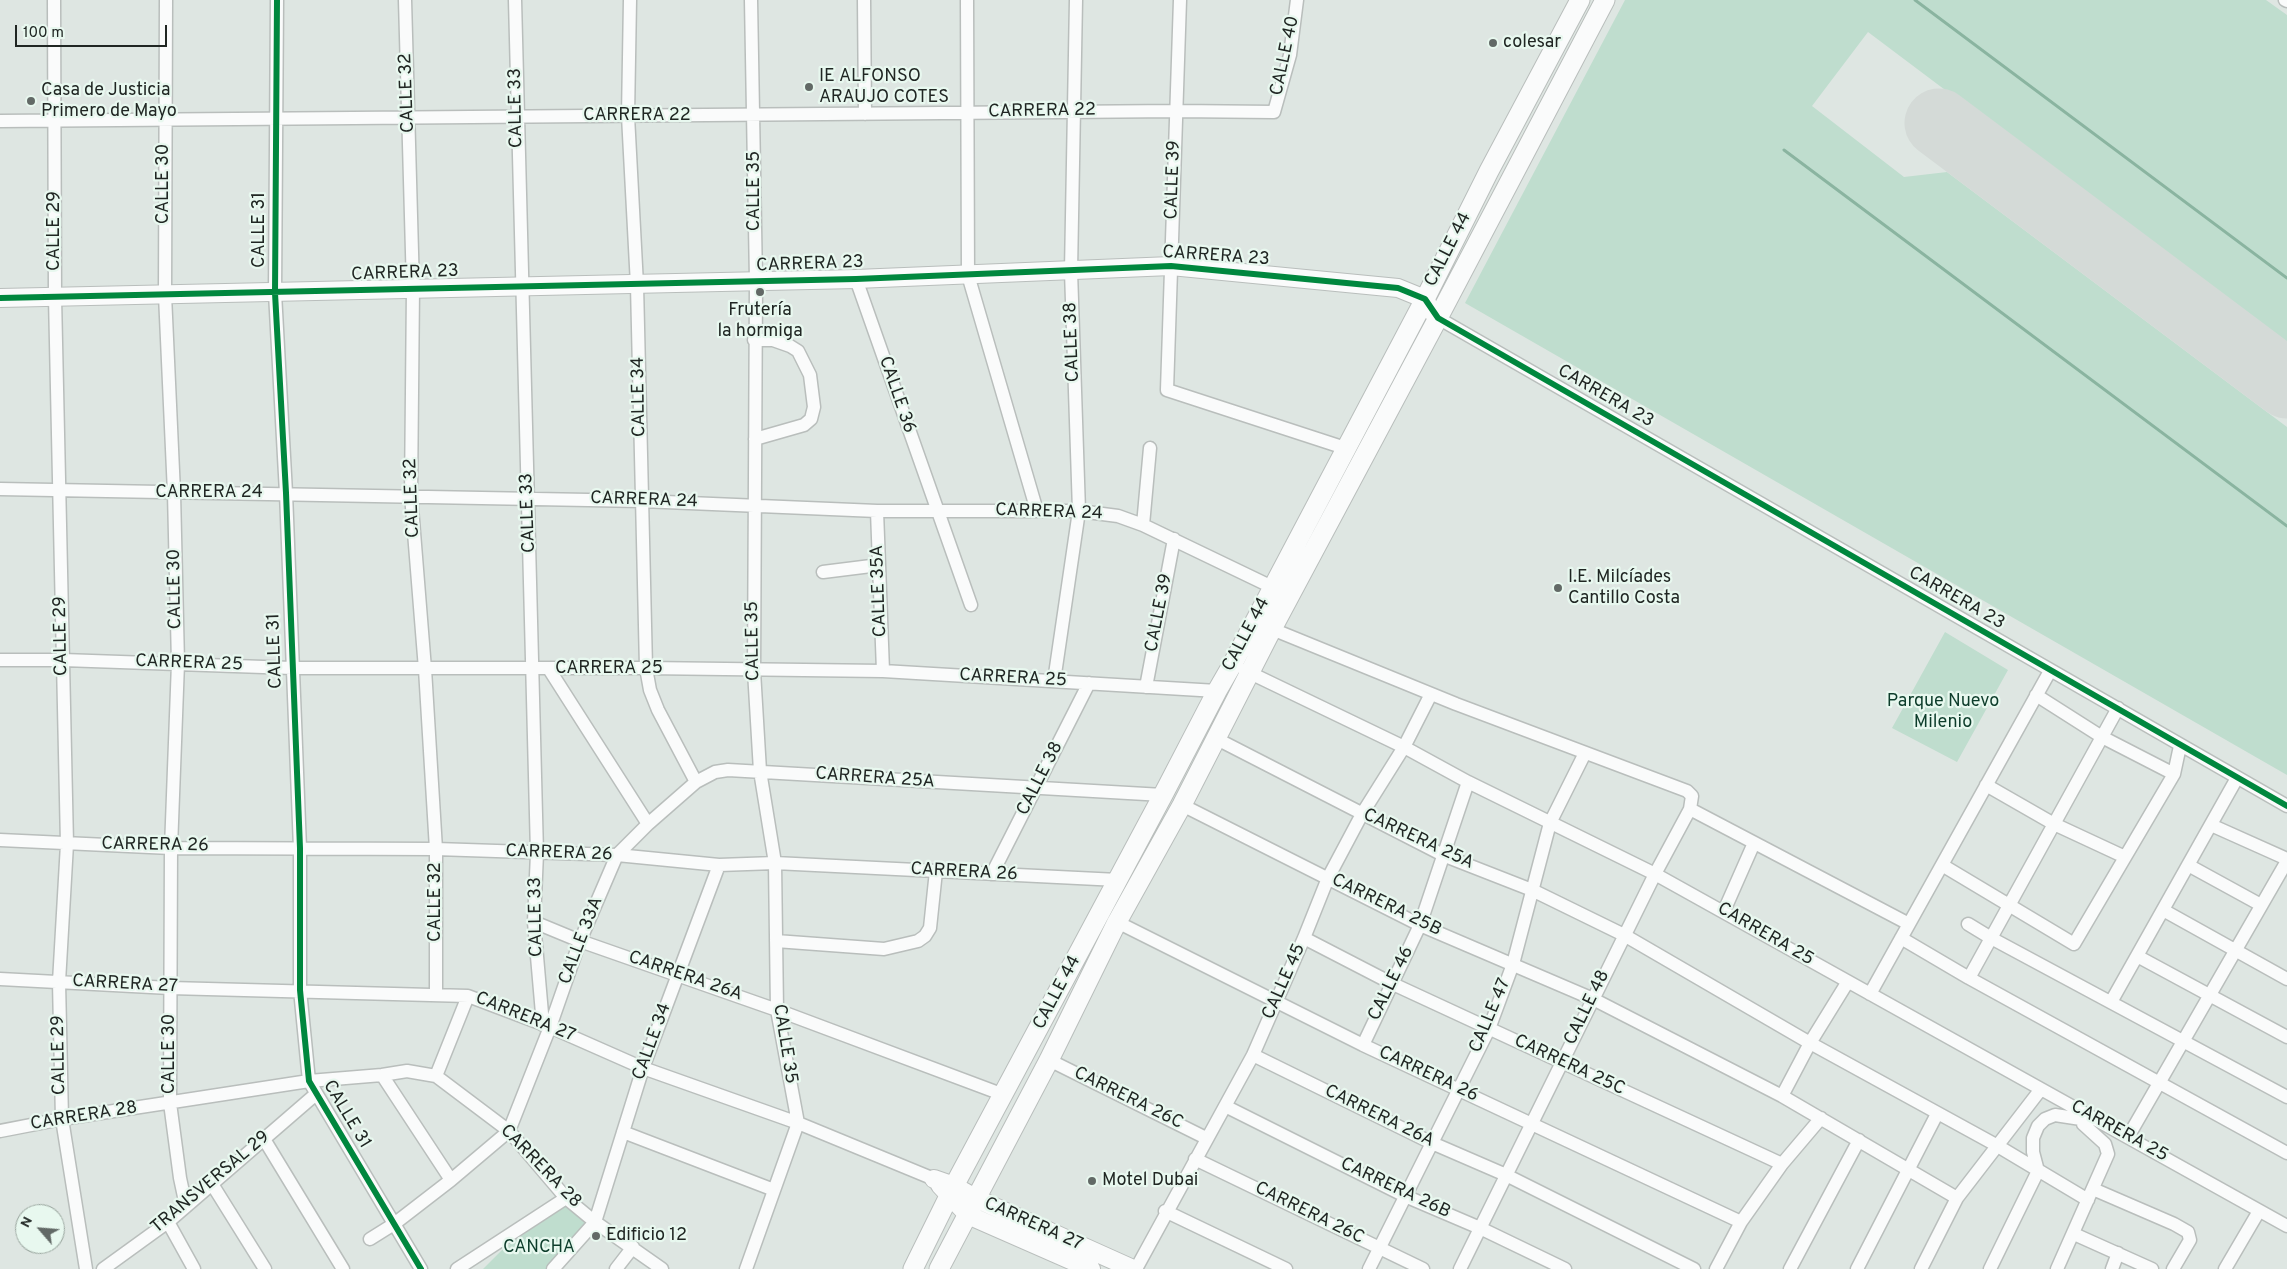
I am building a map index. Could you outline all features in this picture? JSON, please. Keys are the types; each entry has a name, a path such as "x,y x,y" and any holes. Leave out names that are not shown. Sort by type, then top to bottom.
{"main road":[{"name":"CALLE 44","path":"913,1269 952,1191 1164,796 1217,691 1425,299 1488,171 1580,0"},
{"name":"CALLE 44","path":"939,1269 1049,1060 1117,922 1182,806 1215,738 1251,674 1272,629 1605,0"}],"street":[{"name":"CALLE 29","path":"54,0 55,297 67,844 59,982 62,1120 86,1269"},
{"name":"CALLE 30","path":"166,0 164,120 165,295 174,493 178,663 171,848 170,1103 180,1178 186,1206"},
{"name":"CALLE 31","path":"277,0 275,293 286,493 300,848 300,990 309,1081 421,1269"},
{"name":"CALLE 32","path":"405,0 414,288 411,495 426,669 436,849 436,994"},
{"name":"CALLE 33","path":"509,1131 547,1026 534,922 537,853 514,0"},
{"name":"CALLE 34","path":"630,0 628,116 637,285 646,668 650,690 658,710 696,782"},
{"name":"CALLE 35","path":"751,0 756,281 754,340 754,671 760,772 775,863 777,1010 798,1123"},
{"path":"864,0 865,114"},
{"path":"967,0 968,275 1037,511"},
{"name":"CALLE 38","path":"1054,681 1079,511 1071,271 1076,0"},
{"name":"CALLE 39","path":"1180,0 1167,390 1345,448"},
{"name":"CALLE 40","path":"1274,112 1290,55 1297,0"},
{"name":"CARRERA 22","path":"0,121 1176,111 1274,112"},
{"name":"CARRERA 23","path":"0,298 275,293 414,288 637,285 968,275 1172,266 1398,288 1425,299 1438,318 2287,806"},
{"name":"CALLE 36","path":"856,278 936,511 971,605"},
{"path":"754,340 773,340 798,351 810,375 814,407 810,419 804,425 755,439"},
{"path":"1143,525 1150,448"},
{"name":"CARRERA 24","path":"0,489 411,495 877,510 1079,511 1118,516 1143,525 1272,587"},
{"name":"CALLE 35A","path":"877,510 883,672"},
{"name":"CALLE 39","path":"1146,687 1174,539"},
{"path":"824,572 879,565"},
{"path":"1272,629 1456,704 1687,792 1692,796 1691,806 1754,843 1909,924"},
{"name":"CARRERA 25","path":"0,660 178,663 292,668 646,668 883,672 1217,691"},
{"name":"CARRERA 25","path":"1232,665 1404,747 1468,782 1655,874 2041,1089 2081,1115 2128,1137 2287,1226"},
{"path":"549,669 648,824"},
{"path":"1870,994 2050,670"},
{"name":"CALLE 38","path":"992,874 1089,684"},
{"name":"CALLE 45","path":"1134,1269 1253,1055 1328,878 1362,814 1404,747 1431,694"},
{"path":"2036,696 2102,737 2174,774"},
{"path":"1969,978 2118,708"},
{"name":"CARRERA 25A","path":"1215,738 1445,856 1532,890 1624,935 1810,1043 2038,1171"},
{"path":"1942,865 2074,944 2174,774 2180,746"},
{"name":"CALLE 47","path":"1369,1269 1489,1029 1513,964 1550,822 1585,753"},
{"name":"CARRERA 25A","path":"618,855 648,824 696,782 715,772 728,770 1164,796"},
{"path":"2111,1002 2237,778"},
{"name":"CALLE 46","path":"1363,1044 1420,924 1445,856 1468,782"},
{"path":"1986,785 2054,824 2125,857"},
{"name":"CARRERA 25B","path":"1182,806 1420,924 1593,999 1782,1096 1957,1198"},
{"name":"CALLE 48","path":"1460,1269 1624,935 1691,806"},
{"path":"2128,1137 2287,860 2211,824"},
{"name":"CARRERA 26","path":"0,840 171,848 436,849 618,855 719,865 775,863 1118,880"},
{"path":"1724,911 1754,843"},
{"name":"CALLE 33A","path":"547,1026 580,941 618,855"},
{"name":"CALLE 34","path":"594,1222 643,1068 719,865"},
{"path":"2188,866 2261,905"},
{"path":"776,941 884,950 918,941 930,928 936,871"},
{"path":"2163,910 2235,951 2286,975"},
{"name":"CARRERA 26A","path":"534,922 580,941 678,974 1004,1095"},
{"name":"CARRERA 26","path":"1117,922 1363,1044 1741,1222"},
{"path":"1968,924 2287,1097"},
{"name":"CARRERA 25C","path":"1304,938 1393,984 1782,1164"},
{"path":"1901,938 1969,978 2287,1153"},
{"path":"2137,956 2287,1037"},
{"name":"CARRERA 27","path":"0,979 170,988 468,996 547,1026 643,1068 798,1123 934,1179 973,1207 1091,1269"},
{"path":"1782,1096 1810,1043 1848,983"},
{"path":"436,1076 468,996"},
{"name":"CARRERA 26A","path":"1253,1055 1432,1143 1506,1175 1694,1269"},
{"name":"CARRERA 26C","path":"1049,1060 1206,1138"},
{"name":"CARRERA 28","path":"0,1131 309,1081 382,1075 406,1071 436,1076 509,1131 566,1198 594,1222 633,1247 662,1269"},
{"path":"382,1075 451,1180"},
{"path":"1921,1269 1957,1198 2041,1089"},
{"name":"TRANSVERSAL 29","path":"103,1269 168,1222 316,1094"},
{"name":"CARRERA 26B","path":"1225,1106 1405,1196 1480,1228 1565,1269"},
{"path":"1857,1269 1937,1114"},
{"path":"1990,1269 2038,1171 2033,1152 2033,1138 2038,1126 2045,1119 2055,1115 2081,1115 2083,1124 2108,1149 2074,1234 2057,1269"},
{"path":"1716,1269 1741,1222 1782,1164 1821,1118"},
{"path":"746,1269 798,1123"},
{"path":"370,1239 394,1224 451,1180 509,1131"},
{"path":"623,1132 774,1190"},
{"path":"264,1139 343,1269"},
{"path":"1790,1269 1859,1140"},
{"name":"CARRERA 26C","path":"1195,1159 1423,1269"},
{"path":"2038,1171 2090,1195 2174,1224 2188,1232 2190,1240 2173,1269"},
{"path":"212,1184 265,1269"},
{"path":"457,1269 566,1198"},
{"name":"CARRERA 27","path":"973,1207 1134,1269"},
{"path":"1166,1211 1286,1269"},
{"path":"2225,1269 2259,1211"},
{"path":"168,1222 194,1269"},
{"path":"553,1269 594,1222"},
{"path":"2074,1234 2152,1269"},
{"path":"616,1269 633,1247"},
{"path":"2112,1269 2118,1253"}],"green space":[{"path":"1625,0 2266,0 2287,15 2287,347 1868,32 1812,106 1904,177 1947,172 2287,427 2287,775 1465,303"},
{"name":"Parque Nuevo Milenio","path":"1945,632 2008,670 1957,762 1892,728"},
{"name":"CANCHA","path":"567,1203 586,1224 549,1269 483,1269 503,1249"}],"waterway":[{"path":"1915,0 2287,278"},
{"path":"1784,150 2287,526"}],"runway":[{"path":"1939,123 2287,384"}],"cycle path":[{"path":"277,0 275,293 286,493 300,848 300,990 309,1081 421,1269"},
{"path":"0,298 856,279 1171,266 1398,288 1425,299 1438,318 2287,806"}],"place":[{"name":"colesar","path":"1493,43"},
{"name":"IE ALFONSO ARAUJO COTES","path":"809,87"},
{"name":"Casa de Justicia Primero de Mayo","path":"31,101"},
{"name":"Frutería la hormiga","path":"760,292"},
{"name":"I.E. Milcíades Cantillo Costa","path":"1558,588"},
{"name":"Motel Dubai","path":"1092,1181"},
{"name":"Edificio 12","path":"596,1236"}]}
